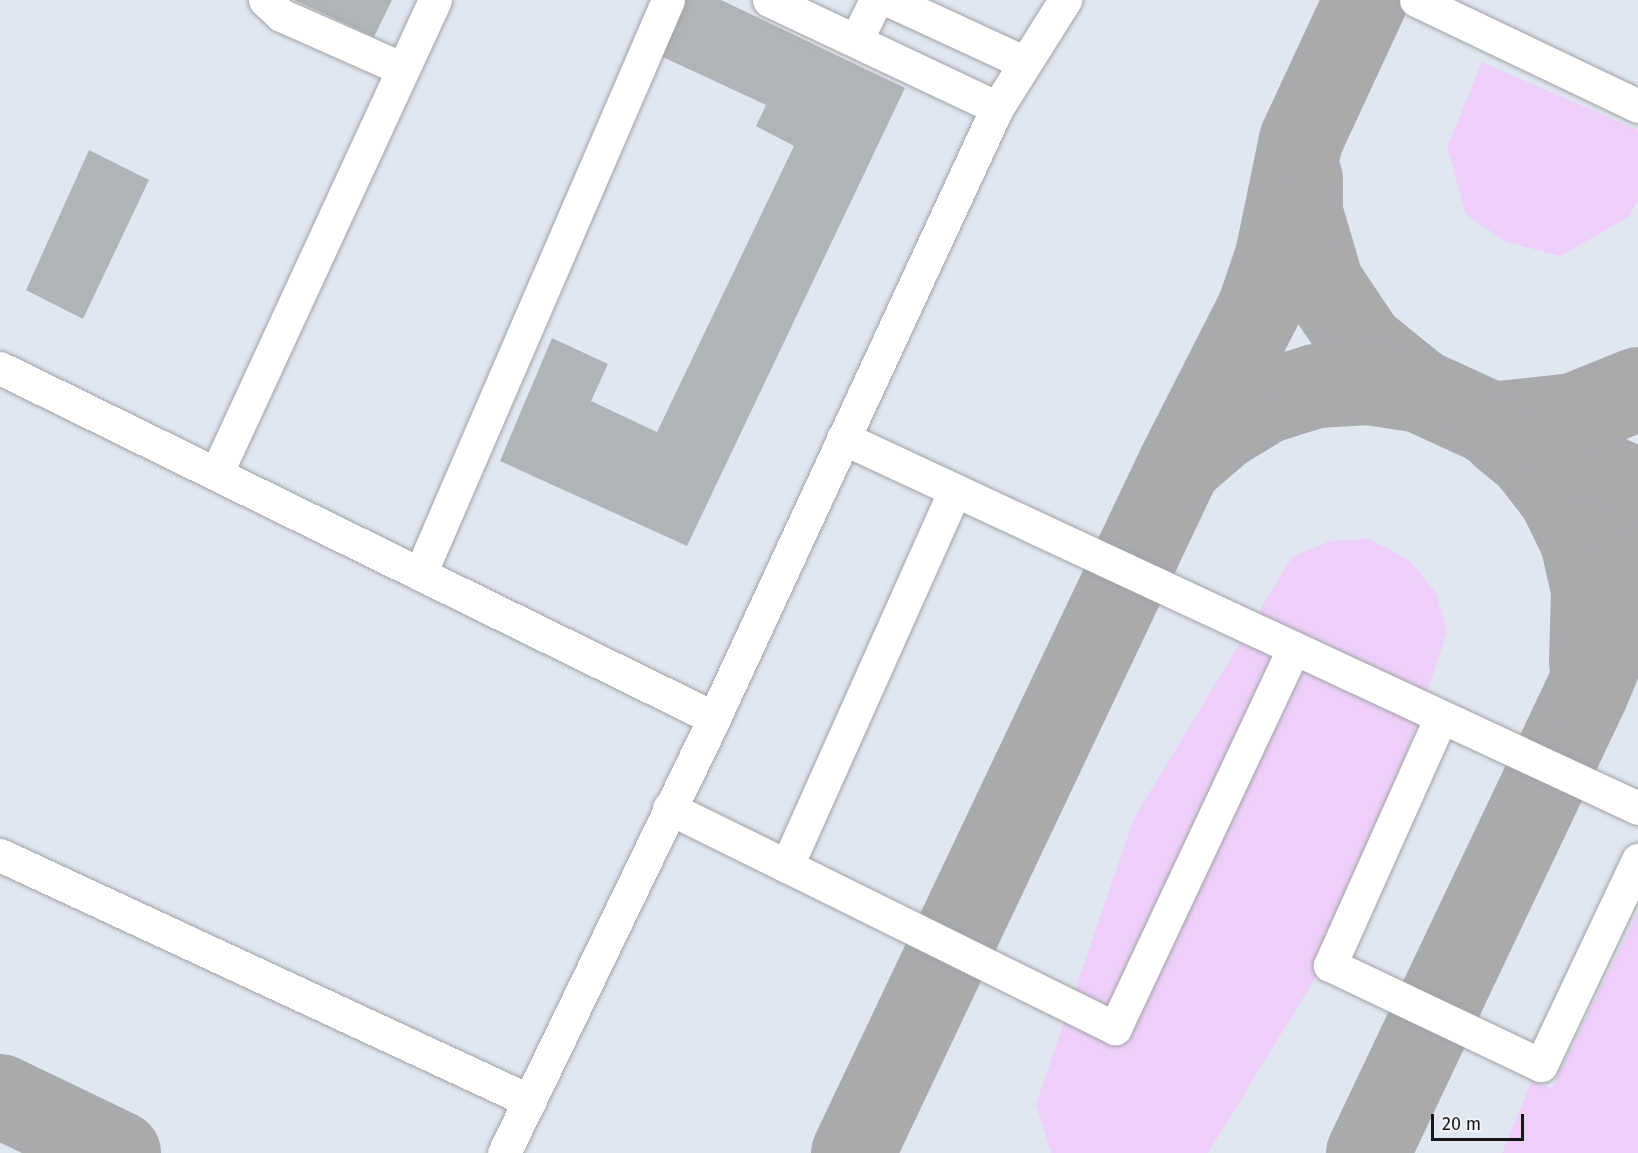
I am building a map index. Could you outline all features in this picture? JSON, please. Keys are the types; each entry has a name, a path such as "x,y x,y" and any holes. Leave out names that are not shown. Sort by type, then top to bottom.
{"lane":[{"path":"265,0 281,15 403,69"},
{"path":"216,474 435,0"},
{"path":"420,574 668,0"},
{"path":"769,0 997,108"},
{"path":"856,40 876,0"},
{"path":"889,0 1023,63"},
{"path":"504,1153 714,718 997,108 1023,63 1065,0"},
{"path":"1416,0 1466,11 1638,106"},
{"path":"0,368 714,718"},
{"path":"843,438 1638,808"},
{"path":"787,866 955,490"},
{"path":"669,808 1115,1028 1294,648"},
{"path":"1442,717 1330,965 1541,1065 1638,860"},
{"path":"0,855 530,1101"}],"shaded area":[{"path":"0,0 1638,0 1638,1153 0,1153"},
{"path":"1482,62 1638,130 1638,199 1630,216 1561,256 1506,242 1466,215 1447,147"},
{"path":"1369,539 1409,560 1437,594 1447,632 1351,920 1208,1153 1051,1153 1036,1104 1134,818 1292,557 1330,541"},
{"path":"1638,912 1638,1153 1502,1153 1532,1080 1552,1088"}],"building":[{"path":"294,0 392,0 374,37"},
{"path":"678,0 721,0 905,88 687,546 500,461 552,338 608,364 591,401 657,432 794,146 756,126 766,105 652,52"},
{"path":"89,150 149,180 83,319 26,290"}],"taxiway":[{"path":"853,1153 1179,466 1259,309 1277,256 1301,140 1366,0"},
{"path":"1301,179 1301,213 1322,284 1363,345 1420,391 1638,491"},
{"path":"1184,461 1221,429 1265,402 1316,386 1368,383 1420,391"},
{"path":"1490,424 1574,415 1638,389"},
{"path":"1503,435 1529,456 1560,496 1582,541 1593,590 1591,663"},
{"path":"1368,1153 1587,692 1638,569"},
{"path":"0,1096 119,1153"}]}
